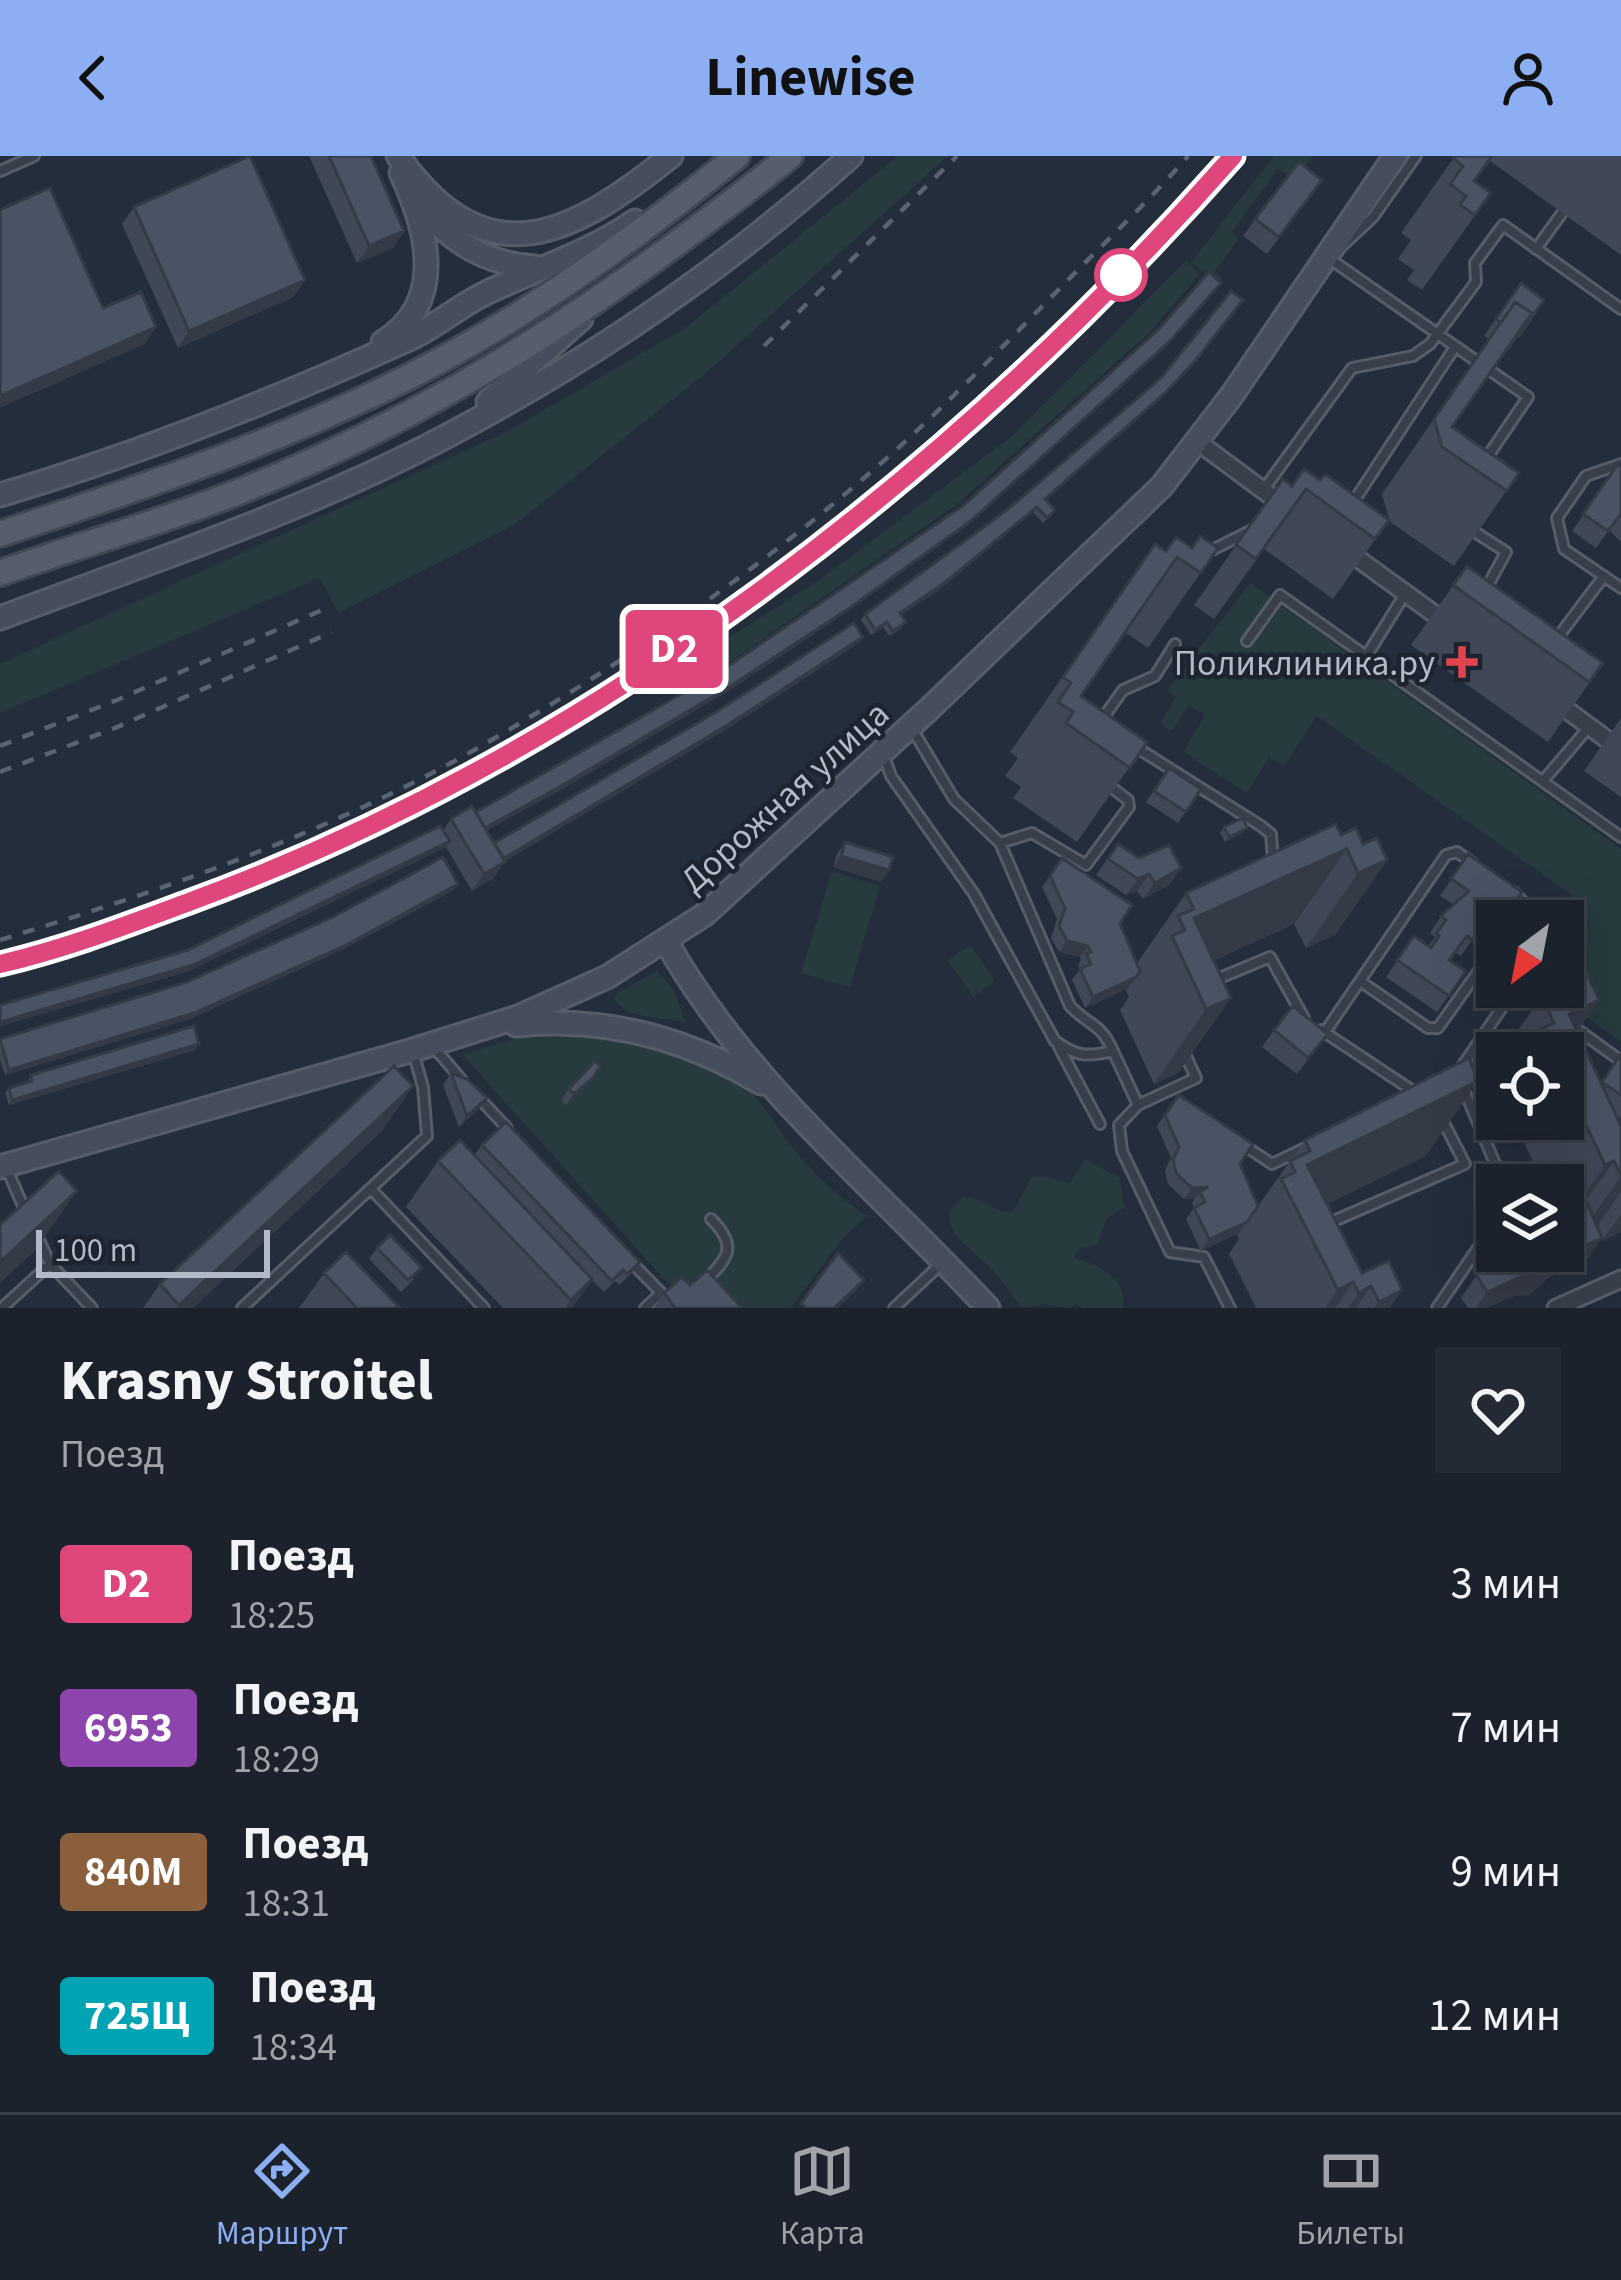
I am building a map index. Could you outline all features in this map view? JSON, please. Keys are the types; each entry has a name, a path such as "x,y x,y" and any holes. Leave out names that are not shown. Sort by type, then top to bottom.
{"main road":[{"path":"0,535 220,460 380,392 538,302 662,216 733,156"},
{"path":"0,573 242,490 394,421 555,331 685,240 790,156"}],"street":[{"path":"396,156 430,196 456,216 510,234 538,234 576,223 671,156"},
{"path":"343,366 393,336 413,316 426,286 428,253 396,156"},
{"path":"0,495 205,425 416,336 482,295 616,234 733,156"},
{"path":"0,618 274,514 446,437 580,360 698,282 851,156"},
{"name":"Дорожная улица","path":"3,1166 486,1028 578,991 666,941 718,902 1128,521 1198,442 1395,156"},
{"path":"412,195 457,242 510,266 543,267"},
{"path":"446,437 608,294"},
{"path":"1198,442 1311,525"},
{"path":"1330,538 1460,634"},
{"path":"1541,691 1621,750"},
{"path":"666,941 698,997 779,1094 988,1308"},
{"path":"486,1028 569,1022 620,1028 696,1049 779,1094"},
{"path":"1556,1308 1621,1279"}],"lane":[{"path":"0,171 34,156"},
{"path":"1416,156 1373,217 1327,256 1528,398 1475,475"},
{"path":"1536,249 1562,213"},
{"path":"1264,490 1352,368 1413,356 1437,334 1475,282 1475,263 1503,226 1621,309"},
{"path":"1342,519 1455,347"},
{"path":"1621,464 1586,476 1557,518 1564,549 1621,588"},
{"path":"1198,567 1212,549 1292,511"},
{"path":"1468,527 1506,552 1483,593"},
{"path":"1551,646 1604,576"},
{"path":"1367,655 1406,593"},
{"path":"1246,641 1280,595 1621,837"},
{"path":"1111,731 1099,723 1110,706 1131,684 1156,676 1175,644"},
{"path":"910,726 954,799 1000,844 1070,1006 1103,1029 1138,1105"},
{"path":"1543,782 1590,726"},
{"path":"1130,743 1271,834 1274,861"},
{"path":"882,751 891,776 974,894 1100,1124"},
{"path":"1000,844 1032,833 1086,865 1129,807 1128,800 1094,773"},
{"path":"1325,1032 1450,852 1490,875"},
{"path":"1505,886 1524,900"},
{"path":"1204,984 1270,957 1302,1017 1418,1095 1397,1105"},
{"path":"1360,981 1428,1028 1438,1028 1476,975"},
{"path":"1495,1164 1457,1073 1502,1008"},
{"path":"1560,1017 1621,1061"},
{"path":"1584,1043 1589,1038"},
{"path":"1178,1040 1196,1078 1138,1105 1119,1125 1122,1151 1170,1252 1204,1258 1230,1308"},
{"path":"1055,1041 1086,1057 1113,1051"},
{"path":"422,1047 520,1142"},
{"path":"242,1308 427,1136 422,1047"},
{"path":"1163,1093 1181,1105"},
{"path":"1320,1227 1466,1164 1435,1106"},
{"path":"1235,1140 1272,1164 1314,1144"},
{"path":"3,1166 50,1264 92,1308"},
{"path":"371,1189 484,1308"},
{"path":"702,1283 725,1258 729,1246 712,1219"},
{"path":"1437,1308 1476,1251"},
{"path":"629,1259 676,1308 688,1295"},
{"path":"894,1308 944,1261"},
{"path":"2,1308 50,1264"},
{"path":"645,1308 661,1293"},
{"path":"252,1298 261,1308"}],"shaded area":[{"path":"898,156 948,156 705,374 514,525 338,613 320,578 0,713 0,664 510,430 685,328"},
{"path":"1274,156 1313,156 1295,179 1278,169 1232,232 1239,239 1215,271 1222,278 1218,284 1191,262"},
{"path":"1186,261 1200,274 1149,333 956,505 721,668 708,651 819,580 1011,437"},
{"path":"1250,583 1621,849 1621,1042 1574,1008 1584,1008 1584,900 1569,900 1572,895 1317,716 1284,766 1269,757 1247,793 1183,752 1205,715 1189,705 1172,731 1160,723 1176,697 1167,690"},
{"path":"832,871 880,886 850,987 801,973"},
{"path":"970,945 995,981 973,997 948,961"},
{"path":"657,971 673,989 686,1023 638,1015 614,1000 617,993"},
{"path":"602,1036 681,1054 737,1079 809,1166 867,1216 841,1240 791,1308 690,1308 462,1054 520,1038"},
{"path":"1085,1159 1120,1178 1124,1208 1107,1218 1097,1245 1079,1249 1074,1258 1102,1269 1116,1281 1123,1308 1082,1308 1077,1303 1067,1308 1045,1304 1023,1308 957,1236 949,1216 953,1206 965,1196 1013,1212 1031,1178 1040,1175 1070,1183"}],"building":[{"path":"250,156 305,280 189,331 134,207"},
{"path":"329,156 371,156 404,231 369,246"},
{"path":"1455,156 1492,156 1474,181 1491,193 1475,215 1460,205 1466,196 1450,184 1463,166"},
{"path":"1299,162 1322,180 1279,237 1255,219"},
{"path":"50,188 103,308 141,292 156,327 0,396 0,210"},
{"path":"1209,272 1221,283 1171,340 972,520 729,687 485,828 476,812 721,671 964,505 1158,330"},
{"path":"1521,283 1544,300 1519,336 1532,313 1515,302 1501,323 1496,319"},
{"path":"1231,291 1243,300 1195,361 1045,499 1055,510 1047,518 1037,507 900,613 906,622 893,631 887,622 875,630 865,614 1007,510 1161,378"},
{"path":"1515,302 1532,313 1452,427 1519,473 1507,491 1442,447 1434,419"},
{"path":"1618,464 1621,514 1608,531 1583,514"},
{"path":"1304,469 1320,480 1325,474 1389,520 1375,539 1306,489 1256,559 1236,545 1283,479 1292,486"},
{"path":"1200,536 1218,548 1201,573 1177,557 1081,696 1147,742 1130,768 1066,723 1073,712 1058,702 1071,683 1063,677 1155,544 1166,551 1176,537 1192,548"},
{"path":"1467,566 1603,663 1589,682 1453,585"},
{"path":"854,623 863,637 726,726 504,858 494,843 716,712"},
{"path":"711,650 716,659 707,665 702,656"},
{"path":"1169,768 1201,789 1186,812 1154,791"},
{"path":"472,806 505,862 484,874 451,819"},
{"path":"1243,818 1247,828 1229,837 1224,827"},
{"path":"1336,824 1341,835 1356,828 1363,844 1377,838 1387,860 1358,873 1347,849 1194,918 1231,998 1206,1009 1172,936 1185,930 1178,916 1194,909 1186,893"},
{"path":"440,826 450,841 193,965 0,1022 0,1005 188,950"},
{"path":"845,842 893,857 889,870 841,856"},
{"path":"1118,844 1139,858 1169,845 1181,868 1155,883 1149,874 1138,879 1108,859"},
{"path":"1468,854 1522,892 1516,900 1476,900 1476,934 1472,940 1467,936 1449,960 1466,971 1449,996 1397,960 1414,936 1431,948 1446,920 1441,916 1469,891 1451,879"},
{"path":"443,857 458,884 346,945 194,1013 9,1070 0,1039 184,983 333,917"},
{"path":"1062,858 1132,905 1120,924 1140,971 1093,997 1080,969 1091,964 1086,954 1091,952 1088,946 1067,941 1059,926 1065,908 1050,876"},
{"path":"1584,967 1599,1000 1584,1007"},
{"path":"1293,1006 1328,1034 1308,1058 1274,1030"},
{"path":"1547,1008 1582,1008 1569,1014 1577,1032 1542,1032 1554,1023"},
{"path":"194,1026 199,1044 12,1100 9,1088 32,1081 31,1075"},
{"path":"1584,1046 1621,1126 1621,1176 1614,1161 1605,1165 1584,1120"},
{"path":"1621,1056 1621,1095 1602,1082"},
{"path":"1469,1058 1476,1082 1307,1165 1362,1273 1389,1261 1402,1290 1379,1302 1371,1286 1359,1293 1353,1282 1338,1290 1281,1179 1295,1172 1290,1161 1310,1151 1305,1140"},
{"path":"595,1061 600,1066 593,1078 574,1094 569,1089"},
{"path":"394,1066 413,1086 179,1305 160,1284"},
{"path":"451,1073 467,1079 487,1098 467,1116"},
{"path":"1179,1095 1253,1144 1240,1164 1258,1206 1247,1222 1209,1239 1194,1208 1205,1202 1200,1192 1208,1187 1192,1188 1176,1173 1173,1159 1179,1147 1165,1115"},
{"path":"506,1122 640,1262 627,1274 623,1270 612,1281 482,1145"},
{"path":"460,1140 592,1279 571,1300 438,1161"},
{"path":"59,1171 77,1191 0,1262 0,1225"},
{"path":"1584,1202 1602,1238 1584,1246"},
{"path":"390,1235 422,1268 408,1280 377,1248"},
{"path":"346,1252 400,1308 357,1308 324,1273"},
{"path":"838,1253 864,1280 834,1308 806,1308 801,1303"},
{"path":"707,1270 742,1308 675,1308 664,1293 682,1277 690,1285"},
{"path":"1480,1272 1546,1272 1529,1273 1487,1292 1477,1276"}],"railway":[{"path":"764,346 957,156"},
{"path":"0,940 254,854 377,801 495,738 603,671 709,600 860,482 968,381 1188,156"},
{"path":"0,964 189,902 338,841 482,768 622,685 756,593 885,494 1008,387 1124,274 1233,156"},
{"path":"0,746 322,610"},
{"path":"0,772 115,728 332,632"}],"train":[{"name":"D2","path":"0,964 104,933 276,870 389,820 505,758 640,674 906,477 1071,325 1233,156"}],"place":[{"name":"Поликлиника.ру","path":"1462,662"}]}
